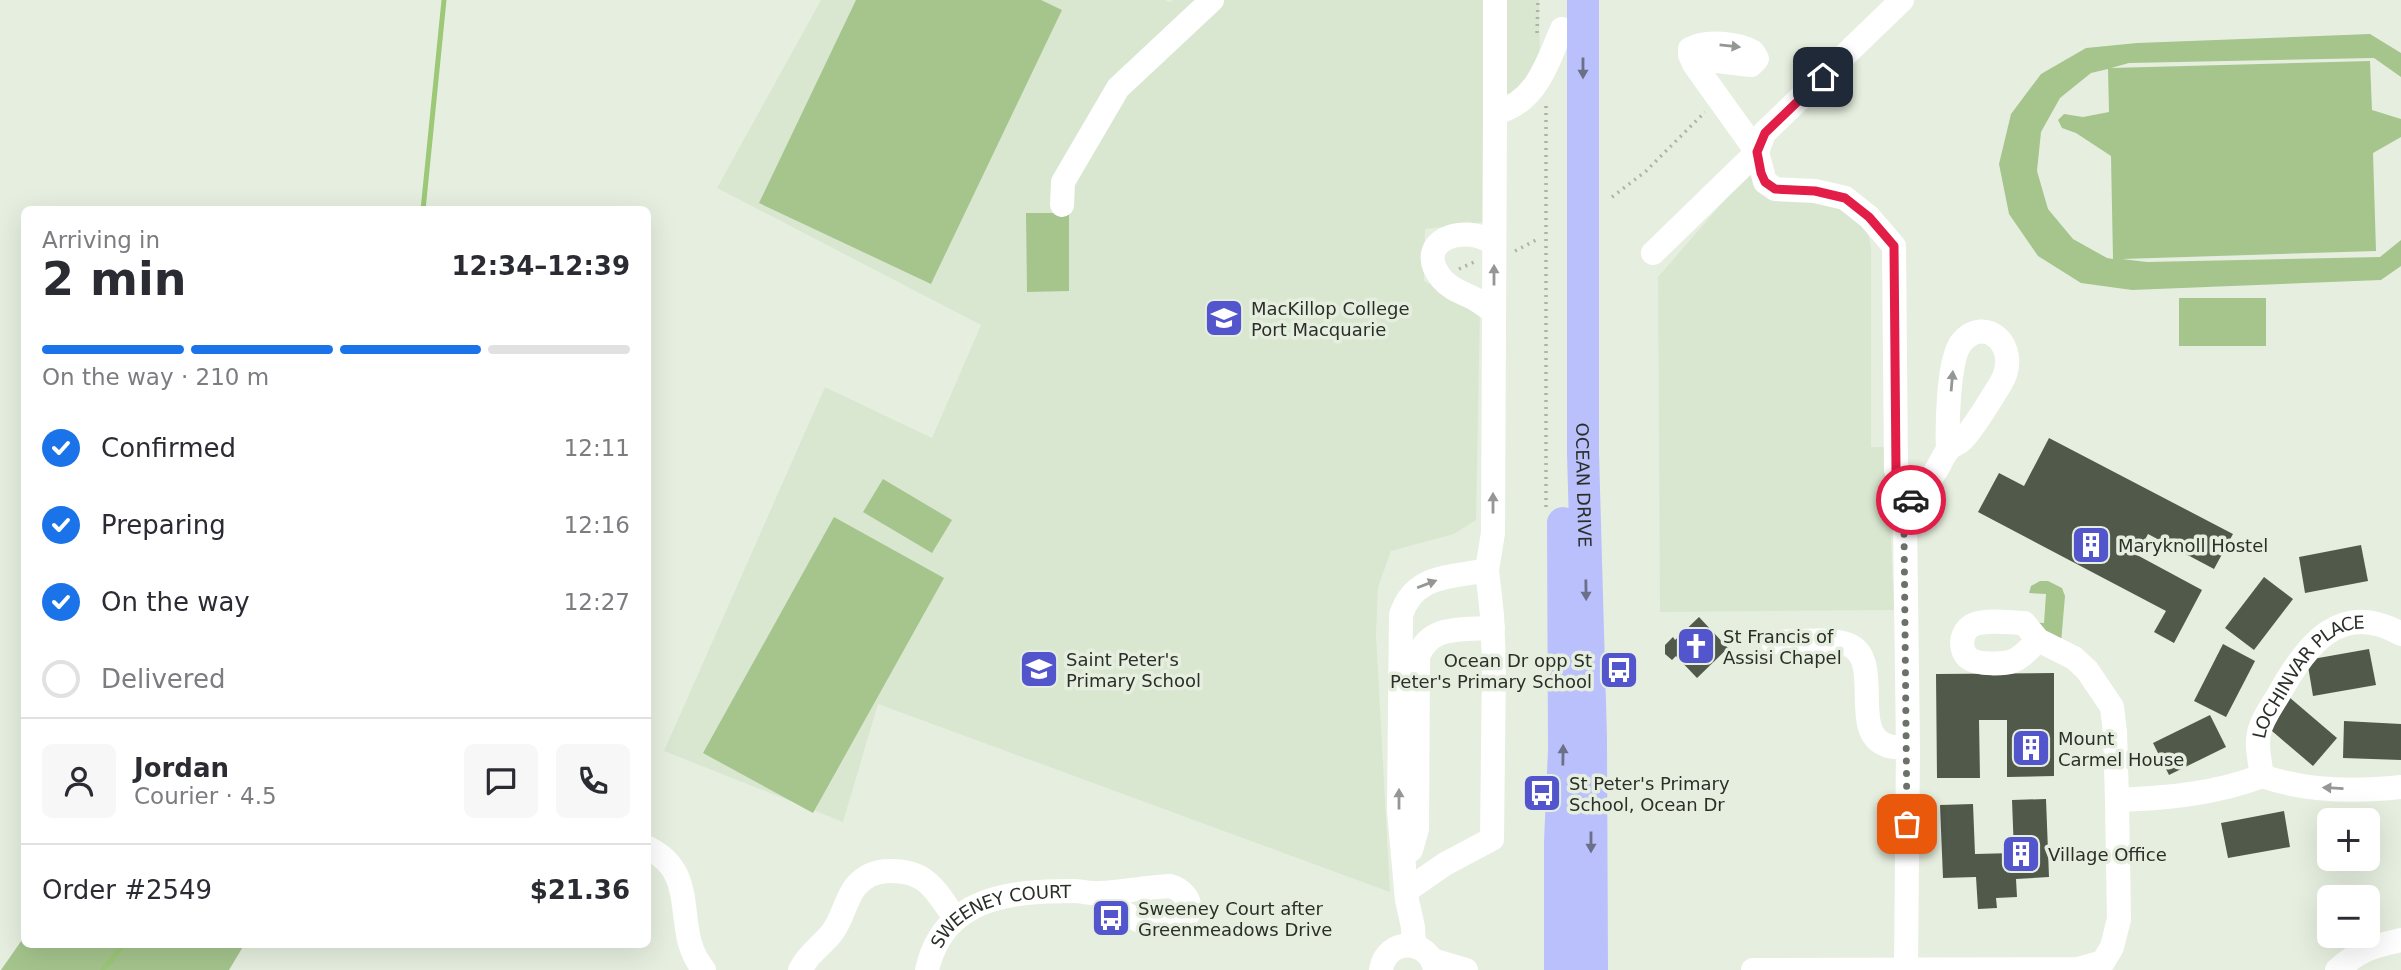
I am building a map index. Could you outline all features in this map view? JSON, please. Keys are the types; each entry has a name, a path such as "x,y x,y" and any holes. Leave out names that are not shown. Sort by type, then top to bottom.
{"main road":[{"name":"OCEAN DRIVE","path":"1583,0 1583,453 1591,739 1592,970"},
{"name":"OCEAN DRIVE","path":"1554,21 1564,749 1560,842 1560,970"}],"street":[{"path":"1062,205 1063,182 1118,88 1212,0"},
{"path":"1406,887 1492,839 1493,628 1487,570 1493,533 1494,0"},
{"path":"1653,253 1757,152 1765,133 1823,77 1891,3"},
{"path":"1495,113 1518,104 1540,76 1554,21"},
{"path":"1701,73 1757,152 1765,182 1775,189 1815,191 1845,198 1869,217 1894,246 1896,470 1912,502"},
{"path":"1494,244 1483,236 1453,234 1443,238 1437,245 1434,256 1436,268 1447,285 1494,312"},
{"path":"1906,968 1908,748 1904,531 1906,514 1912,502 1935,472 1948,449"},
{"path":"1420,956 1406,887 1399,811 1401,615 1409,596 1424,583 1487,570"},
{"name":"LOCHINVAR PLACE","path":"2262,776 2259,732 2284,685 2310,647 2335,627 2352,622 2384,625 2401,634"},
{"path":"1406,887 1417,829 1418,657 1423,643 1439,632 1493,628"},
{"path":"1753,970 2078,969 2108,966 2119,919 2112,707 2087,670 2074,658 2031,631"},
{"path":"1773,642 1838,642 1856,649 1864,662 1868,715 1873,734 1887,746 1908,748"},
{"name":"LOCHINVAR PLACE","path":"2117,800 2180,797 2240,784 2262,776 2311,787 2401,787"},
{"path":"651,850 671,864 680,879 691,948 704,970"},
{"path":"800,970 815,948 832,933 855,888 868,875 885,871 907,871 922,876 955,918"},
{"name":"SWEENEY COURT","path":"927,970 938,939 955,918 986,901 1014,893 1099,893"},
{"path":"2337,970 2355,954 2401,940"},
{"path":"1381,970 1386,956 1420,956 1466,970"}],"path":[{"path":"1538,0 1554,21"},
{"path":"1540,76 1546,96 1546,514"},
{"path":"1612,197 1646,171 1719,98"}],"shaded area":[{"name":"MacKillop College Port Macquarie","path":"821,0 1539,0 1540,59 1509,100 1484,222 1425,229 1424,281 1480,311 1476,520 1454,534 1391,551 1378,587 1376,635 1390,892 878,704 843,822 664,751 825,387 932,438 981,325 717,188"},
{"path":"1748,173 1836,201 1866,223 1871,248 1871,447 1887,447 1894,610 1660,612 1658,277"}],"green space":[{"path":"856,0 1041,0 1062,10 931,284 759,203"},
{"path":"2370,34 2401,53 2401,77 2374,58 2129,63 2111,68 2370,61 2372,110 2401,119 2401,137 2373,153 2376,251 2122,259 2147,262 2380,257 2401,240 2401,266 2381,280 2132,290 2081,283 2038,256 2009,214 1999,164 2011,114 2041,74 2086,48 2137,43","holes":["2108,69 2109,112 2083,117 2064,114 2058,120 2062,128 2076,133 2111,156 2113,259 2073,239 2048,209 2037,171 2041,132 2060,98 2091,73"]},
{"path":"1026,213 1069,213 1069,291 1027,292"},
{"path":"2179,298 2266,298 2266,346 2179,346"},
{"path":"883,479 952,520 932,553 863,512"},
{"path":"834,517 944,578 813,813 703,753"},
{"path":"2040,581 2048,581 2062,588 2065,596 2061,643 2028,622 2044,623 2046,594 2029,593 2031,586"},
{"path":"21,941 21,948 242,948 229,970 1,970"}],"building":[{"name":"Maryknoll Hostel","path":"2049,438 2233,534 2214,569 2148,534 2137,555 2202,590 2174,643 2154,632 2166,611 1978,512 1999,473 2024,486"},
{"path":"2361,545 2368,581 2305,593 2299,557"},
{"path":"2264,577 2293,599 2254,650 2225,628"},
{"name":"St Francis of Assisi Chapel","path":"1699,617 1728,648 1697,678 1676,656 1672,660 1665,654 1665,645 1673,637 1675,640"},
{"path":"2223,644 2255,661 2226,717 2194,701"},
{"path":"2369,649 2376,685 2313,696 2307,660"},
{"name":"Mount Carmel House","path":"2054,673 2054,776 2007,777 2007,720 1979,720 1980,778 1937,778 1936,674"},
{"path":"2289,697 2337,738 2313,766 2265,725"},
{"path":"2210,715 2226,747 2169,775 2153,743"},
{"path":"2344,721 2401,724 2401,760 2343,758"},
{"name":"Village Office","path":"2046,799 2049,877 2016,879 2017,897 1996,898 1997,908 1978,909 1976,877 1943,878 1940,805 1973,804 1975,854 2014,853 2012,800"},
{"path":"2284,811 2290,847 2228,858 2221,823"}],"waterway":[{"path":"423,206 444,0"},
{"path":"103,970 121,948"}],"way so far":[{"path":"1907,824 1904,531 1911,500"}],"place":[{"name":"MacKillop College Port Macquarie","path":"1224,318"},
{"name":"Maryknoll Hostel","path":"2091,545"},
{"name":"St Francis of Assisi Chapel","path":"1696,646"},
{"name":"Saint Peter's Primary School","path":"1039,669"},
{"name":"Ocean Dr opp St Peter's Primary School","path":"1619,670"},
{"name":"Mount Carmel House","path":"2031,748"},
{"name":"St Peter's Primary School, Ocean Dr","path":"1542,793"},
{"name":"Village Office","path":"2021,854"},
{"name":"Sweeney Court after Greenmeadows Drive","path":"1111,918"}],"route":[{"path":"1823,77 1765,133 1757,152 1761,173 1765,182 1775,189 1792,192 1815,191 1845,198 1869,217 1894,246 1896,470 1911,500"}]}
